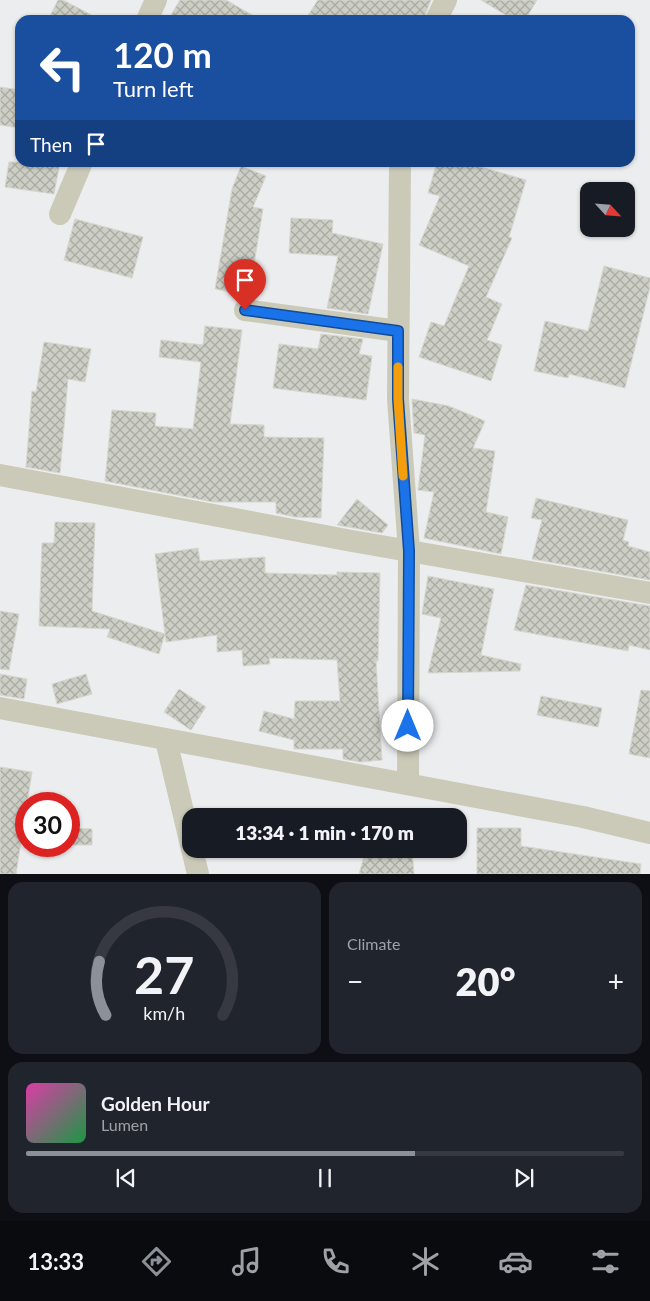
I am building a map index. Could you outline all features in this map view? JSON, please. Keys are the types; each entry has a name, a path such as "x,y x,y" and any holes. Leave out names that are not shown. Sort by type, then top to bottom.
{"street":[{"path":"148,15 156,0"},
{"path":"438,15 446,0"},
{"path":"60,214 80,167"},
{"path":"400,167 398,399 409,551 408,784"},
{"path":"245,310 398,331"},
{"path":"0,475 409,551 650,593"},
{"path":"0,708 583,817 650,833"},
{"path":"166,740 182,808"},
{"path":"194,858 198,874"}],"building":[{"path":"58,0 63,0 92,15 50,15"},
{"path":"180,0 226,0 252,15 171,15"},
{"path":"318,0 431,0 425,15 308,15"},
{"path":"481,0 537,0 528,15 506,15"},
{"path":"0,87 15,89 15,127 0,125"},
{"path":"9,162 15,162 15,167 59,167 54,194 5,187"},
{"path":"241,167 266,176 253,207 263,209 249,295 215,289 232,189"},
{"path":"436,167 481,167 526,180 509,237 512,238 486,297 502,304 487,340 502,345 491,381 419,357 431,322 444,326 469,266 419,245 440,196 428,193"},
{"path":"291,218 333,220 332,233 383,244 368,314 327,308 338,256 289,253"},
{"path":"75,219 143,237 132,278 64,260"},
{"path":"604,266 650,278 650,287 625,388 569,374 568,378 534,371 545,321 588,331"},
{"path":"205,326 242,330 230,424 264,425 264,437 324,438 321,518 295,517 276,513 276,502 213,502 105,481 112,410 156,413 155,426 193,429 201,362 159,357 161,340 203,345"},
{"path":"321,334 363,339 359,354 372,356 366,400 273,388 279,344 318,349"},
{"path":"44,342 91,349 85,382 68,379 60,473 26,467 32,391 36,392"},
{"path":"412,399 449,406 485,421 473,448 495,451 486,512 508,517 501,554 424,538 434,492 418,490 425,435 414,433"},
{"path":"536,498 628,520 623,540 629,542 628,546 650,552 650,580 532,559 542,520 531,518"},
{"path":"357,499 388,525 382,533 337,525"},
{"path":"55,522 95,523 92,611 165,634 159,654 107,637 110,629 39,626 42,543 54,543"},
{"path":"198,548 200,561 265,557 265,573 337,575 337,572 380,573 378,661 376,661 382,760 360,762 343,759 343,749 294,749 294,740 259,731 264,711 294,719 295,701 340,701 337,660 269,658 270,664 243,666 242,650 217,652 217,635 166,642 155,554"},
{"path":"428,576 494,589 481,655 521,664 520,671 428,673 441,618 422,614"},
{"path":"526,585 650,606 650,650 629,645 628,651 514,630"},
{"path":"0,611 19,614 9,670 0,669"},
{"path":"0,674 27,679 24,699 0,695"},
{"path":"86,674 92,694 57,704 52,684"},
{"path":"179,689 206,707 191,730 164,712"},
{"path":"641,690 650,691 650,758 629,754"},
{"path":"541,696 602,708 598,727 537,715"},
{"path":"0,767 32,772 29,792 15,792 15,857 19,857 16,874 0,874"},
{"path":"80,828 92,829 92,845 80,845"},
{"path":"477,828 521,828 521,846 641,864 640,874 477,874"},
{"path":"363,858 413,858 414,874 359,874"}],"slow traffic":[{"path":"398,367 403,476"}],"route":[{"path":"245,310 398,331 398,399 409,551 408,726"}]}
